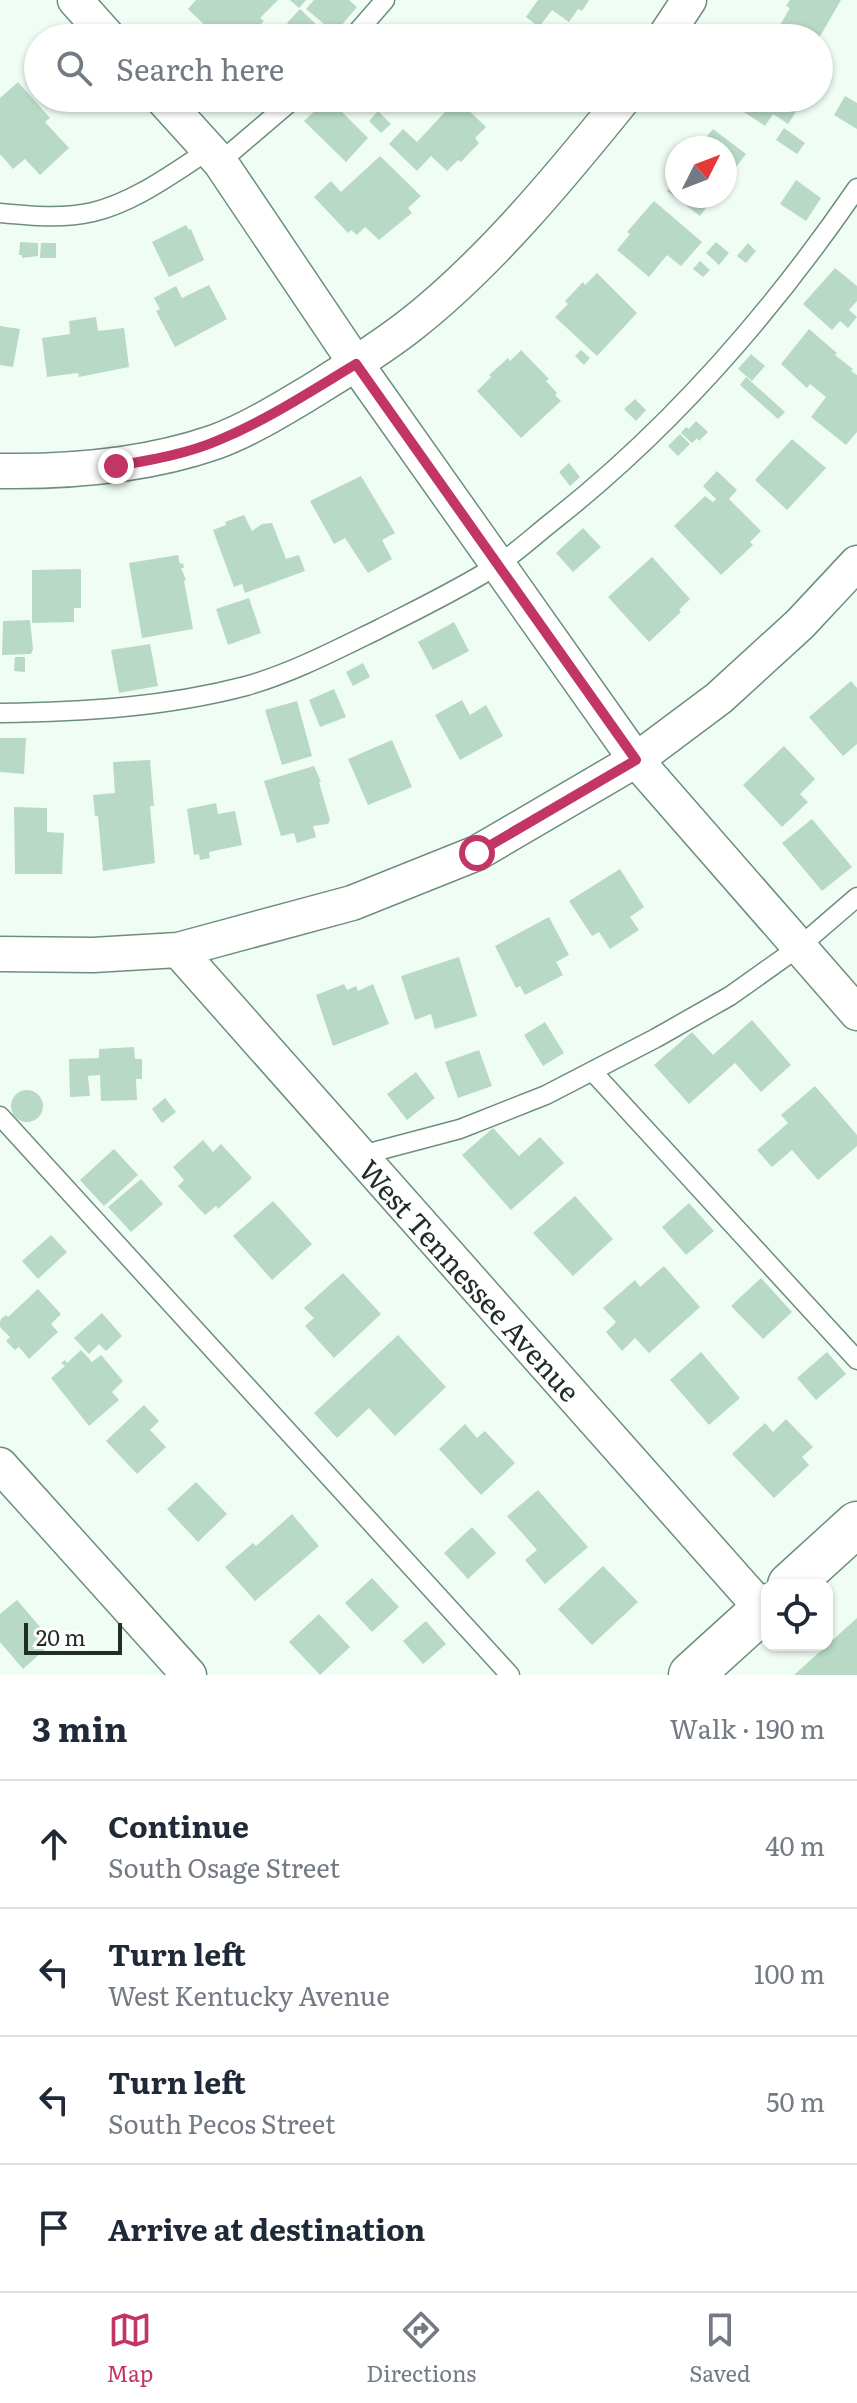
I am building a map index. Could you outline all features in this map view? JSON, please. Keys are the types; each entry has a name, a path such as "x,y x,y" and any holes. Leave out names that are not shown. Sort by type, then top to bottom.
{"street":[{"path":"75,0 96,24"},
{"path":"673,24 689,0"},
{"path":"175,112 214,156 356,364 636,760 857,1013"},
{"path":"0,471 116,466 170,456 218,441 290,404 356,364 408,327 465,277 571,165 613,112"},
{"path":"0,954 93,955 178,950 339,907 477,853 636,760 719,698 800,624 857,563"},
{"name":"West Tennessee Avenue","path":"178,950 358,1156 761,1587"},
{"path":"0,1465 189,1675"},
{"path":"796,1579 857,1524"},
{"path":"691,1675 761,1611"}],"lane":[{"path":"364,24 385,0"},
{"path":"0,213 59,217 95,211 145,191 214,156 275,112"},
{"path":"0,713 73,712 174,701 247,685 322,657 499,564 588,493 647,439 741,340 815,248 857,188"},
{"path":"358,1156 460,1129 546,1095 730,996 799,947 857,897"},
{"path":"592,1071 857,1360"},
{"path":"0,1116 510,1675"}],"building":[{"path":"196,0 278,0 260,18 264,21 261,24 204,24 188,9"},
{"path":"290,0 306,0 299,8"},
{"path":"314,0 349,0 357,7 343,24 324,24 306,9"},
{"path":"538,0 589,0 569,22 552,10 541,24 535,24 526,17"},
{"path":"790,0 841,0 827,24 781,24 790,8 786,6"},
{"path":"300,9 316,24 288,24"},
{"path":"18,82 24,89 24,112 45,112 50,118 45,122 69,148 40,175 25,159 13,169 0,154 0,98"},
{"path":"845,96 857,103 857,129 834,115"},
{"path":"313,112 342,112 368,138 346,162 304,121"},
{"path":"379,112 391,124 381,133 369,121"},
{"path":"445,112 470,112 486,127 475,138 479,143 461,162 458,160 447,171 431,156 417,171 389,144 403,129 417,142"},
{"path":"744,112 796,112 788,124 773,114 765,126"},
{"path":"784,128 805,143 797,154 776,140"},
{"path":"713,129 722,136 707,136"},
{"path":"737,147 746,154 737,166"},
{"path":"380,156 421,196 408,208 412,213 379,240 365,227 357,235 351,230 348,233 314,197 331,181 341,192"},
{"path":"796,180 821,198 806,221 780,204"},
{"path":"654,201 702,242 681,266 667,255 649,277 617,250 630,234 627,232"},
{"path":"689,208 706,208 700,216"},
{"path":"186,225 191,229 204,260 169,277 152,242"},
{"path":"20,242 38,243 38,256 22,258 19,255"},
{"path":"716,242 729,253 719,265 706,253"},
{"path":"41,243 56,243 56,258 40,258"},
{"path":"748,243 756,251 746,263 737,256"},
{"path":"700,261 710,270 703,277 693,269"},
{"path":"835,268 857,286 857,301 849,310 857,317 848,328 840,321 832,330 803,304"},
{"path":"597,273 637,313 597,356 555,317 583,282 585,285"},
{"path":"209,285 227,319 175,347 156,311 160,309 154,298 176,286 182,298"},
{"path":"96,317 98,331 124,328 129,367 79,377 78,373 47,377 42,338 70,334 69,321"},
{"path":"0,326 20,329 13,367 0,365"},
{"path":"809,329 857,375 857,432 846,445 811,417 826,397 810,384 807,388 781,364"},
{"path":"521,350 549,379 546,381 561,401 521,438 477,391 491,377 489,375"},
{"path":"581,350 590,358 584,365 575,356"},
{"path":"751,354 765,366 752,381 738,369"},
{"path":"746,377 785,412 778,419 740,385"},
{"path":"635,399 646,410 636,421 624,409"},
{"path":"696,421 708,432 692,443 681,433"},
{"path":"680,434 690,444 678,456 668,446"},
{"path":"792,439 826,468 787,510 755,480"},
{"path":"569,463 580,477 570,486 559,472"},
{"path":"717,471 737,490 729,499 761,531 750,542 753,545 721,575 674,526 705,496 713,502 716,499 703,486"},
{"path":"361,476 395,533 382,540 392,559 368,573 345,538 334,544 310,501"},
{"path":"244,515 252,531 262,524 272,523 286,559 299,555 305,571 245,593 242,584 234,587 213,530"},
{"path":"583,528 601,547 573,572 556,553"},
{"path":"178,555 180,564 183,563 184,568 181,568 186,580 193,629 142,638 129,563"},
{"path":"652,557 690,599 679,610 681,612 649,642 608,597"},
{"path":"81,569 81,608 74,608 74,622 32,623 32,570"},
{"path":"249,598 261,633 228,645 216,609"},
{"path":"30,620 31,654 2,655 3,621"},
{"path":"454,622 469,651 433,670 418,642"},
{"path":"150,644 158,686 119,693 111,650"},
{"path":"15,657 25,657 25,672 14,671"},
{"path":"363,663 370,677 353,686 346,672"},
{"path":"851,681 857,688 857,744 843,756 809,717"},
{"path":"334,689 346,717 320,727 309,700"},
{"path":"462,700 470,715 486,705 503,736 460,760 435,715"},
{"path":"297,701 312,756 282,765 265,710"},
{"path":"0,738 26,738 24,774 0,772"},
{"path":"392,740 412,787 368,805 348,759"},
{"path":"784,746 815,779 800,794 808,802 782,827 743,785"},
{"path":"150,760 155,863 103,871 93,795 115,793 113,762"},
{"path":"314,766 330,820 328,824 313,826 316,837 297,843 294,833 281,836 264,781"},
{"path":"216,803 218,814 235,811 242,845 209,852 210,858 200,860 199,854 194,855 187,809"},
{"path":"14,807 47,808 47,832 64,833 62,874 15,874"},
{"path":"812,819 852,867 822,891 782,843"},
{"path":"620,869 644,907 630,917 639,930 610,949 599,932 592,936 569,901"},
{"path":"549,917 569,955 556,962 563,975 525,995 520,986 516,988 495,946"},
{"path":"459,957 477,1016 435,1029 431,1014 415,1020 401,976"},
{"path":"344,984 347,990 356,986 358,991 373,984 389,1024 333,1046 316,995"},
{"path":"752,1020 791,1065 761,1092 735,1063 689,1104 654,1065 692,1032 713,1055"},
{"path":"545,1022 564,1053 543,1066 524,1035"},
{"path":"134,1047 135,1059 142,1059 142,1079 136,1079 137,1100 101,1101 100,1075 88,1076 90,1096 70,1097 69,1059 99,1058 99,1049"},
{"path":"479,1050 492,1086 458,1098 445,1062"},
{"path":"416,1072 435,1098 407,1120 387,1094"},
{"path":"815,1086 857,1135 857,1146 818,1180 792,1150 772,1167 757,1150 788,1123 781,1115"},
{"path":"27,1090 38,1095 43,1106 38,1117 27,1122 16,1117 11,1106 16,1095"},
{"path":"165,1098 176,1112 162,1123 152,1109"},
{"path":"493,1128 519,1156 540,1137 564,1163 511,1210 462,1155"},
{"path":"203,1140 213,1152 221,1144 252,1178 218,1209 216,1206 205,1215 178,1186 184,1180 173,1167"},
{"path":"114,1149 138,1175 104,1206 80,1180"},
{"path":"141,1179 163,1204 131,1232 108,1207"},
{"path":"575,1196 613,1239 573,1276 533,1233"},
{"path":"273,1201 312,1244 272,1280 233,1236"},
{"path":"689,1203 714,1231 686,1255 662,1227"},
{"path":"51,1235 67,1252 38,1279 22,1261"},
{"path":"664,1266 700,1307 649,1353 635,1338 622,1351 606,1332 616,1322 603,1308 635,1280 640,1287"},
{"path":"343,1273 381,1314 334,1358 305,1326 314,1318 304,1308"},
{"path":"761,1278 792,1312 763,1339 731,1306"},
{"path":"38,1289 61,1314 51,1324 58,1332 29,1359 19,1347 15,1350 6,1341 10,1337 0,1323"},
{"path":"102,1313 122,1336 106,1351 99,1344 89,1354 74,1338"},
{"path":"398,1335 446,1387 395,1436 369,1408 337,1438 314,1413"},
{"path":"81,1350 92,1362 101,1355 123,1381 112,1392 119,1400 89,1426 51,1378 65,1366 61,1363 65,1360 67,1363"},
{"path":"701,1352 740,1398 709,1425 670,1380"},
{"path":"827,1352 846,1374 816,1400 797,1378"},
{"path":"144,1405 159,1421 150,1430 166,1447 137,1474 106,1441"},
{"path":"786,1419 813,1447 802,1457 809,1465 774,1498 732,1454 765,1423 773,1432"},
{"path":"465,1424 477,1438 485,1431 515,1463 481,1495 439,1449"},
{"path":"196,1482 227,1514 198,1542 167,1509"},
{"path":"538,1490 588,1547 545,1584 525,1560 537,1550 507,1516"},
{"path":"292,1514 319,1546 255,1601 225,1567 253,1543 256,1546"},
{"path":"472,1527 496,1553 468,1579 444,1553"},
{"path":"603,1566 638,1602 592,1645 558,1609"},
{"path":"372,1578 399,1607 372,1632 345,1603"},
{"path":"17,1600 53,1642 23,1669 0,1642 0,1614"},
{"path":"319,1614 350,1647 320,1675 289,1642"},
{"path":"857,1618 857,1675 794,1675 820,1651 833,1651 833,1640"},
{"path":"426,1621 446,1644 423,1664 403,1641"}],"route":[{"path":"116,466 170,456 218,441 290,404 356,364 636,760 477,853"}]}
